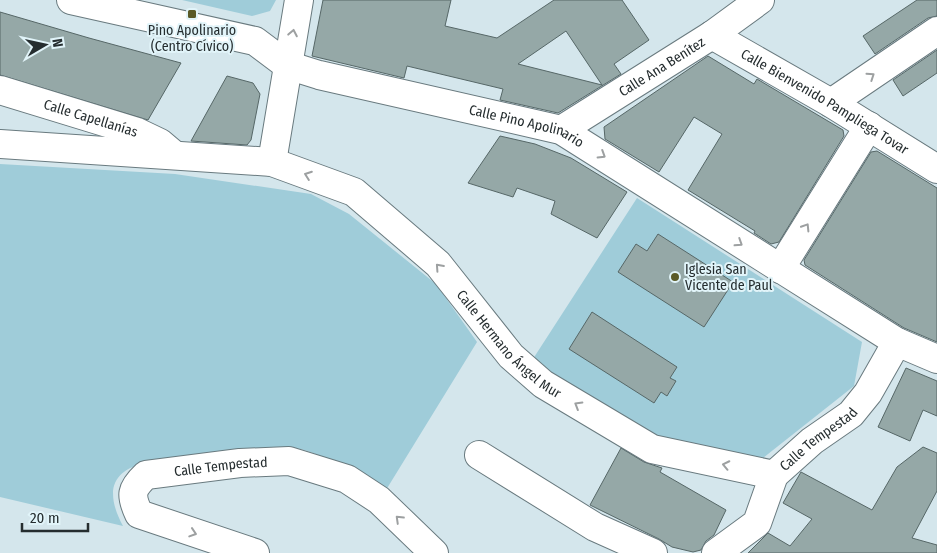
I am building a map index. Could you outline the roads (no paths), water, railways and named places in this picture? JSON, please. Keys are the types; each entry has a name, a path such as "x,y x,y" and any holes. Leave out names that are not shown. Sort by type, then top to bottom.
{"street":[{"name":"Calle Pino Apolinario","path":"71,0 255,41 287,65 319,75 561,130 897,342 937,359"},
{"path":"272,162 299,0"},
{"name":"Calle Ana Benítez","path":"561,130 712,35 760,0"},
{"path":"831,103 937,31"},
{"name":"Calle Bienvenido Pampliega Tovar","path":"712,35 831,103 937,169"},
{"name":"Calle Capellanías","path":"0,90 137,132 160,143 176,156"},
{"path":"780,269 869,126"},
{"name":"Calle Capellanías","path":"0,144 272,162"},
{"name":"Calle Hermano Ángel Mur","path":"272,162 354,192 438,264 511,356 543,384 652,449 774,475"},
{"name":"Calle Tempestad","path":"716,553 757,523 774,475 812,441 851,414 868,393 897,342"},
{"path":"479,455 595,527 654,553"},
{"name":"Calle Tempestad","path":"254,553 139,514 132,500 136,485 146,475 240,463 289,461 347,479 379,500 434,553"}],"place":[{"name":"Pino Apolinario (Centro Cívico)","path":"192,14"},
{"name":"Iglesia San Vicente de Paul","path":"675,277"}]}
